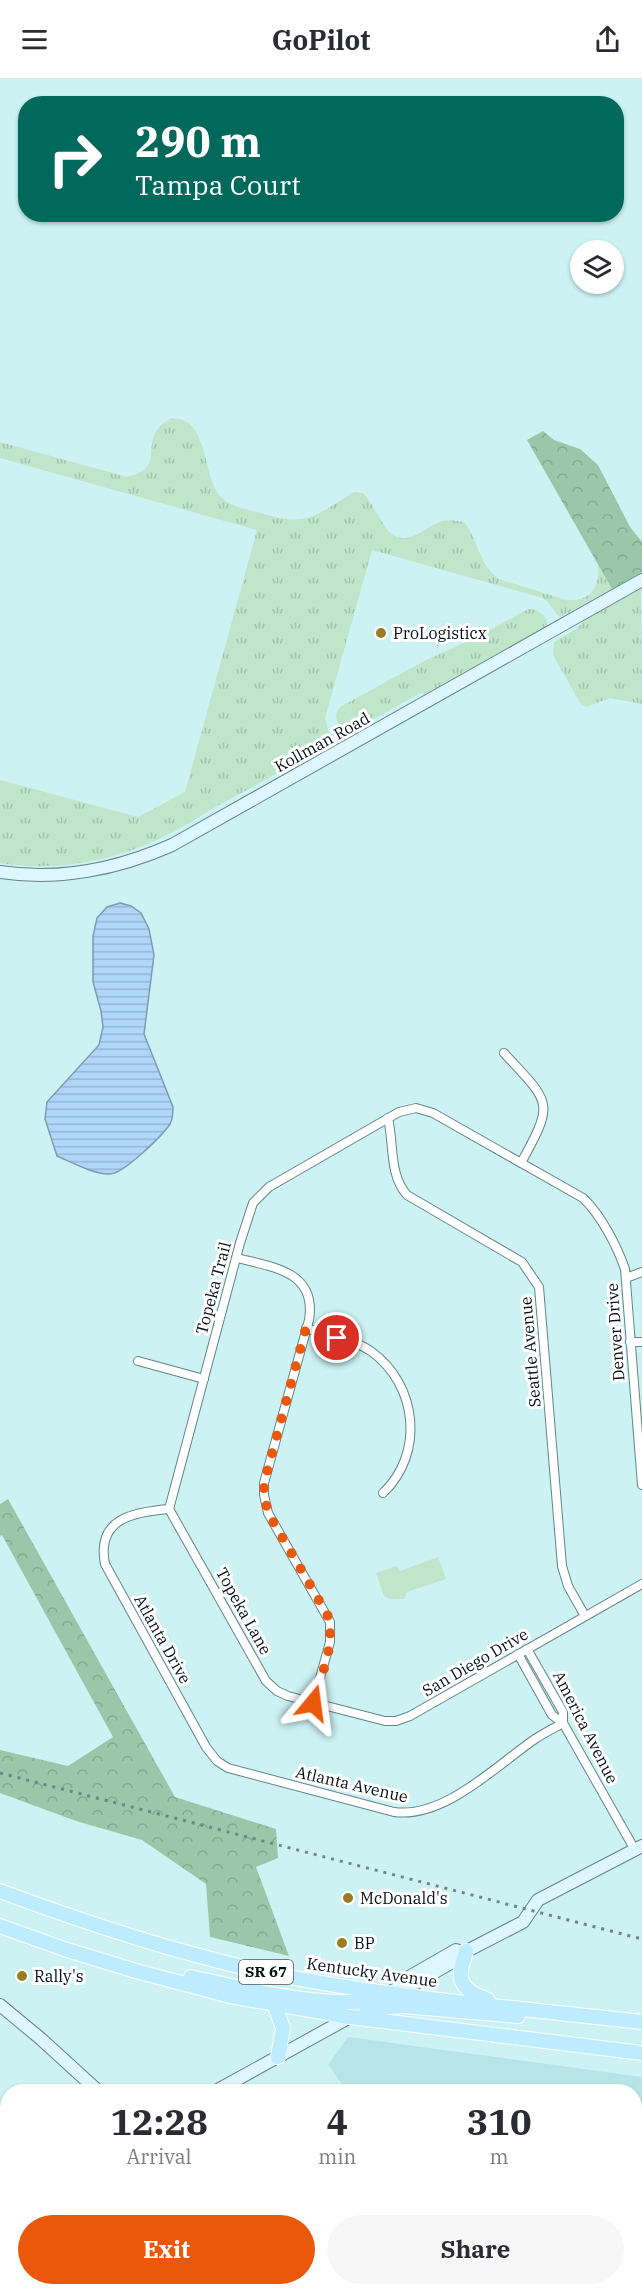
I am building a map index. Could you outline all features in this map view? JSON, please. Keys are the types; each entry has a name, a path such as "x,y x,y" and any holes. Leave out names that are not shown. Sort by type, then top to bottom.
{"main road":[{"name":"Kentucky Avenue","path":"0,1891 92,1925 186,1953 280,1975 390,1992 642,2022"},
{"name":"SR 67","path":"0,1926 64,1949 156,1977 274,2004 642,2053"},
{"path":"465,1952 461,1972 467,1988 475,1995 501,2005"},
{"path":"156,1977 173,1974 325,2001 378,2000"},
{"path":"274,2004 283,2028 278,2057"},
{"path":"355,2014 380,2006 525,2016 536,2010"}],"street":[{"name":"Kollman Road","path":"0,872 39,874 84,871 124,863 166,847 642,580"},
{"path":"504,1053 538,1089 544,1106 542,1124 521,1163"},
{"name":"Denver Drive","path":"416,1108 433,1113 583,1198 591,1206 622,1259 626,1278 642,1485"},
{"name":"Topeka Trail","path":"169,1509 251,1208 259,1195 268,1187 388,1118 402,1111 416,1108"},
{"name":"Seattle Avenue","path":"388,1118 396,1178 407,1195 522,1262 539,1287 562,1566 568,1586 585,1616"},
{"path":"237,1258 274,1268 297,1278 310,1302 306,1328 264,1483 264,1495 268,1513 327,1614 330,1624 330,1642 313,1703"},
{"path":"626,1278 642,1272"},
{"path":"306,1328 352,1342 368,1350 388,1366 402,1386 411,1415 409,1445 401,1469 383,1493"},
{"path":"630,1342 642,1342"},
{"path":"138,1361 204,1379"},
{"name":"Topeka Lane","path":"169,1509 266,1681 279,1693 313,1703"},
{"name":"Atlanta Drive","path":"169,1509 134,1514 114,1524 103,1547 106,1568 206,1747 219,1762"},
{"name":"San Diego Drive","path":"313,1703 380,1720 396,1721 410,1716 642,1584"},
{"name":"America Avenue","path":"527,1649 563,1712 563,1723 639,1848"},
{"path":"518,1654 552,1715 563,1723"},
{"name":"Atlanta Avenue","path":"219,1762 238,1772 394,1812 413,1813 441,1803 489,1775 534,1740 563,1723"},
{"path":"229,2084 406,1984 409,1977 456,1950 465,1952 523,1922 538,1900 639,1848"},
{"path":"0,2005 41,2038 90,2084"}],"shaded area":[{"path":"120,903 131,906 141,913 149,929 154,955 144,1034 173,1107 173,1114 166,1130 142,1154 124,1168 104,1174 83,1168 57,1156 45,1119 47,1102 99,1045 103,1027 93,982 93,936 97,918 107,907"},
{"path":"348,2037 642,2077 642,2084 342,2084 328,2065"}],"green space":[{"path":"172,418 184,421 193,428 204,451 215,489 222,498 235,506 278,518 300,519 318,514 355,492 363,493 387,529 399,538 418,534 444,521 465,523 483,560 499,579 566,600 575,600 588,596 592,592 597,580 598,565 612,589 561,617 543,598 372,550 325,718 330,737 326,747 173,832 139,848 80,863 40,866 0,863 0,780 138,817 185,792 257,530 0,458 0,442 127,477 140,473 147,467 155,434"},
{"path":"543,431 554,440 580,449 598,465 630,527 642,542 642,572 612,589 527,440"},
{"path":"641,588 642,704 610,698 586,707 580,703 553,655 554,642 576,629 588,617"},
{"path":"528,609 536,610 545,617 547,628 425,697 422,692 351,732 343,729 338,723 337,715 340,707 426,660 475,638"},
{"path":"8,1499 175,1797 276,1829 278,1858 256,1867 289,1956 210,1937 206,1884 142,1840 76,1821 0,1793 0,1750 68,1766 113,1737 2,1535 0,1536 0,1504"},
{"path":"438,1557 446,1579 407,1592 404,1599 390,1599 384,1596 376,1573 397,1566 400,1571"}],"railway":[{"path":"0,1773 642,1939"}],"place":[{"name":"ProLogisticx","path":"381,633"},
{"name":"McDonald's","path":"348,1898"},
{"name":"BP","path":"342,1943"},
{"name":"Rally's","path":"22,1976"}],"route":[{"path":"313,1703 330,1642 330,1624 327,1614 268,1513 264,1483 306,1328 337,1338"}]}
